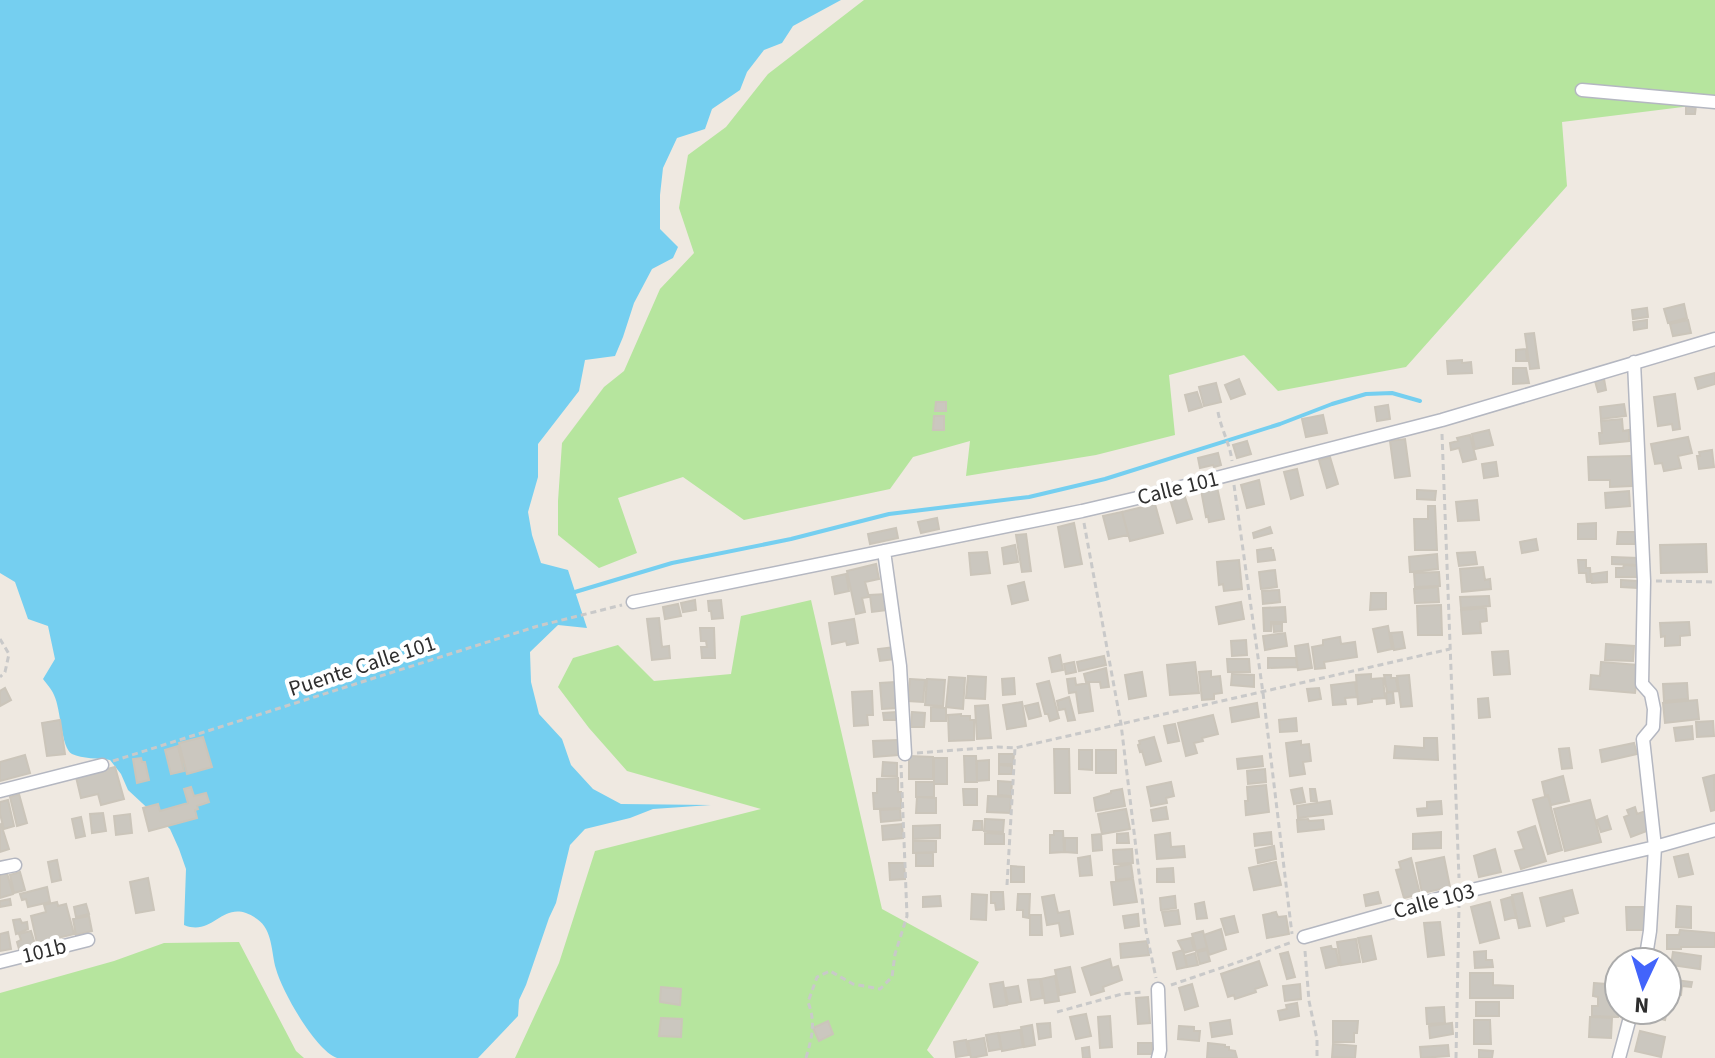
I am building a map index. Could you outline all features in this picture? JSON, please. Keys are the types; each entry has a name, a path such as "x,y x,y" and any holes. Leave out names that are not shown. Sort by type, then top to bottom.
{"street":[{"path":"1582,90 1715,102"},
{"name":"Calle 101","path":"633,602 1082,511 1442,420 1715,339"},
{"path":"1634,362 1644,581 1642,684 1651,694 1654,709 1653,727 1643,739 1655,847 1648,946"},
{"path":"884,551 900,666 905,754"},
{"path":"0,791 102,765"},
{"name":"Calle 103","path":"1298,939 1459,893 1715,830"},
{"path":"0,868 15,865"},
{"name":"101b","path":"0,962 88,940"},
{"path":"1158,989 1158,1058"},
{"path":"1619,1058 1628,1026"}],"path":[{"path":"1218,412 1231,452"},
{"path":"1442,420 1459,893 1456,1058"},
{"path":"1233,474 1298,939 1317,1039 1317,1058"},
{"path":"1082,511 1121,724 1146,931 1158,989"},
{"path":"1644,581 1715,582"},
{"name":"Puente Calle 101","path":"102,765 538,626 633,602"},
{"path":"0,639 9,654 5,672 0,677"},
{"path":"806,1058 814,1016 808,1002 817,977 830,971 853,984 880,989 892,977 895,954 907,916 901,771 901,760 905,754 1015,748 1450,649"},
{"path":"1007,885 1015,748"},
{"path":"1057,1012 1122,994 1158,989 1298,939"}],"green space":[{"path":"864,0 1715,0 1715,103 1562,122 1567,186 1406,367 1278,391 1244,355 1169,375 1175,435 1096,455 966,476 970,441 913,457 890,489 744,520 683,477 618,498 637,553 599,568 558,535 562,443 604,387 624,371 660,289 694,253 679,208 688,155 726,127 768,74"},
{"path":"811,600 882,909 979,962 927,1050 934,1058 515,1058 559,963 595,851 761,809 627,771 558,687 573,658 618,645 654,681 731,674 741,616"},
{"path":"239,942 296,1051 304,1058 0,1058 0,993 114,961 164,943"}],"water":[{"path":"0,0 841,0 793,26 782,43 764,50 747,72 740,90 712,109 705,129 677,138 663,168 660,229 678,247 673,258 652,269 634,303 615,356 585,360 579,391 538,444 538,477 528,512 532,535 541,563 568,570 587,628 558,625 530,652 531,682 539,714 562,739 571,765 593,789 621,804 711,805 653,809 585,829 570,845 556,903 519,1000 518,1016 478,1058 337,1058 328,1053 300,1019 285,991 276,969 269,935 262,924 245,913 236,912 204,926 184,925 186,869 170,829 128,790 110,760 76,756 68,750 56,701 43,679 55,659 48,626 28,619 15,582 0,573"}],"building":[{"path":"1686,105 1696,105 1695,114 1686,114"},
{"path":"1684,304 1687,318 1668,323 1664,309"},
{"path":"1647,308 1648,317 1633,319 1632,310"},
{"path":"1647,320 1647,328 1634,330 1633,322"},
{"path":"1688,320 1691,333 1673,336 1670,324"},
{"path":"1534,333 1539,368 1530,369 1525,334"},
{"path":"1526,349 1527,361 1516,361 1516,350"},
{"path":"1462,360 1462,363 1471,362 1472,373 1448,374 1447,361"},
{"path":"1513,368 1526,368 1529,383 1513,384"},
{"path":"1715,373 1715,384 1698,389 1695,378"},
{"path":"1239,379 1245,394 1231,399 1225,385"},
{"path":"1604,379 1606,390 1598,392 1595,381"},
{"path":"1216,383 1221,402 1204,406 1199,387"},
{"path":"1197,392 1202,407 1189,411 1185,395"},
{"path":"1675,394 1680,429 1673,430 1672,424 1658,426 1654,397"},
{"path":"936,402 946,402 946,411 935,411"},
{"path":"1624,404 1626,416 1601,419 1600,407"},
{"path":"1388,405 1390,419 1377,421 1375,407"},
{"path":"1323,415 1327,433 1306,437 1302,419"},
{"path":"934,416 944,416 944,430 933,430"},
{"path":"1622,419 1623,431 1629,430 1629,441 1600,444 1601,421"},
{"path":"1489,430 1493,445 1475,449 1472,434"},
{"path":"1470,435 1476,459 1463,462 1459,448 1451,450 1450,443"},
{"path":"1688,437 1692,453 1678,456 1681,468 1664,471 1662,463 1655,464 1651,444"},
{"path":"1405,439 1410,476 1395,478 1390,441"},
{"path":"1247,441 1251,454 1237,458 1233,445"},
{"path":"1712,450 1714,467 1699,469 1699,452"},
{"path":"1218,453 1221,465 1200,468 1198,458"},
{"path":"1631,456 1632,486 1610,487 1610,480 1589,480 1588,457"},
{"path":"1330,457 1338,484 1327,488 1319,460"},
{"path":"1496,462 1498,476 1484,478 1482,464"},
{"path":"1297,469 1303,495 1291,499 1284,472"},
{"path":"1259,480 1264,504 1247,508 1241,485"},
{"path":"1217,487 1224,519 1209,522 1201,490"},
{"path":"1417,490 1436,491 1435,500 1417,499"},
{"path":"1629,491 1630,506 1606,508 1605,493"},
{"path":"1184,494 1192,519 1177,523 1170,499"},
{"path":"1477,500 1479,520 1458,521 1456,502"},
{"path":"1155,504 1163,533 1130,541 1122,512"},
{"path":"1428,506 1435,506 1437,550 1415,550 1414,519 1428,519"},
{"path":"1122,512 1128,535 1109,539 1103,516"},
{"path":"937,518 939,529 921,533 918,522"},
{"path":"1074,523 1082,564 1065,567 1058,527"},
{"path":"1596,523 1596,539 1578,539 1578,524"},
{"path":"1270,527 1272,533 1254,538 1253,533"},
{"path":"896,528 898,538 870,544 868,534"},
{"path":"1618,532 1636,532 1635,544 1617,544"},
{"path":"1026,534 1031,571 1022,572 1016,535"},
{"path":"1536,539 1538,550 1522,553 1520,542"},
{"path":"1706,544 1707,572 1661,573 1660,545"},
{"path":"1015,545 1018,562 1004,564 1002,548"},
{"path":"1271,548 1275,560 1258,562 1257,550"},
{"path":"987,552 990,573 971,575 969,553"},
{"path":"1475,552 1477,564 1459,566 1457,553"},
{"path":"1437,554 1438,569 1410,572 1409,557"},
{"path":"1612,557 1638,558 1637,565 1612,564"},
{"path":"1239,560 1242,589 1224,591 1223,584 1219,585 1217,562"},
{"path":"1578,560 1586,560 1591,582 1587,582 1586,573 1579,573"},
{"path":"876,564 879,579 865,582 869,597 862,598 865,612 856,614 847,571"},
{"path":"1624,565 1640,566 1640,577 1616,577 1616,568 1623,568"},
{"path":"1483,567 1485,580 1490,579 1491,589 1462,592 1460,569"},
{"path":"1275,570 1277,587 1261,589 1259,572"},
{"path":"1439,572 1440,586 1415,587 1414,573"},
{"path":"1607,572 1607,582 1592,583 1591,574"},
{"path":"846,574 849,591 835,594 832,577"},
{"path":"1621,580 1637,581 1637,588 1621,587"},
{"path":"1024,582 1028,600 1012,604 1008,586"},
{"path":"1438,587 1439,602 1415,603 1414,589"},
{"path":"1279,590 1280,602 1263,604 1262,591"},
{"path":"1371,593 1386,593 1386,609 1370,610"},
{"path":"886,594 888,610 872,612 870,595"},
{"path":"1489,596 1490,606 1461,608 1460,597"},
{"path":"695,600 696,610 683,612 681,603"},
{"path":"721,600 723,618 712,619 708,601"},
{"path":"1241,602 1244,619 1219,624 1216,607"},
{"path":"678,604 681,616 665,619 663,607"},
{"path":"1441,605 1442,635 1418,635 1417,606"},
{"path":"1285,607 1286,622 1271,622 1271,631 1264,631 1263,608"},
{"path":"1486,608 1487,621 1480,622 1481,633 1463,634 1461,610"},
{"path":"659,618 662,647 669,646 670,658 652,660 647,619"},
{"path":"854,619 858,643 847,645 846,641 832,644 829,623"},
{"path":"1689,622 1690,635 1680,636 1680,645 1665,646 1660,623"},
{"path":"1273,624 1282,624 1282,631 1274,632"},
{"path":"1388,626 1392,649 1378,652 1373,629"},
{"path":"700,628 714,628 715,658 702,658 701,647 707,647 706,641 701,641"},
{"path":"1402,632 1405,648 1394,650 1391,633"},
{"path":"1285,633 1287,646 1265,650 1263,636"},
{"path":"1340,637 1341,644 1355,642 1357,657 1324,662 1325,668 1315,669 1312,647 1323,645 1323,640"},
{"path":"1246,640 1247,655 1232,656 1231,641"},
{"path":"1308,644 1312,668 1298,670 1295,646"},
{"path":"1606,644 1634,646 1633,661 1605,660"},
{"path":"894,647 896,659 880,661 878,649"},
{"path":"1508,651 1510,674 1494,675 1492,652"},
{"path":"1060,655 1063,670 1052,672 1049,658"},
{"path":"1104,656 1106,665 1079,671 1077,662"},
{"path":"1268,658 1296,658 1297,667 1268,668"},
{"path":"1227,659 1249,659 1250,672 1228,672"},
{"path":"1074,662 1076,672 1066,674 1064,664"},
{"path":"1195,662 1199,693 1170,695 1167,665"},
{"path":"1601,662 1638,665 1635,693 1590,689 1591,675 1600,676"},
{"path":"1106,668 1109,687 1101,688 1100,682 1086,682 1084,674"},
{"path":"1211,671 1211,677 1220,676 1222,693 1214,694 1214,699 1202,700 1199,672"},
{"path":"1142,672 1146,696 1129,699 1125,675"},
{"path":"1232,674 1254,675 1254,687 1231,685"},
{"path":"1371,674 1371,679 1383,678 1385,698 1358,704 1356,675"},
{"path":"1384,675 1396,678 1398,691 1387,692"},
{"path":"1409,675 1412,706 1401,707 1397,676"},
{"path":"968,676 986,677 985,699 966,698"},
{"path":"949,677 965,678 963,709 946,707"},
{"path":"1014,678 1015,694 1003,695 1002,679"},
{"path":"1075,678 1076,685 1089,683 1093,711 1079,713 1076,692 1069,693 1067,679"},
{"path":"910,679 925,680 923,702 908,701"},
{"path":"927,679 945,680 943,706 925,705"},
{"path":"1049,681 1059,718 1050,721 1037,684"},
{"path":"895,682 898,708 882,709 880,683"},
{"path":"1355,682 1357,697 1345,698 1346,704 1333,705 1331,685"},
{"path":"1687,683 1688,699 1664,701 1663,684"},
{"path":"5,688 11,700 0,706 0,691"},
{"path":"1319,688 1321,699 1309,701 1307,689"},
{"path":"872,691 873,715 867,715 868,725 854,726 852,692"},
{"path":"1393,692 1394,703 1387,704 1386,693"},
{"path":"1069,697 1075,720 1068,721 1065,709 1059,710 1057,701"},
{"path":"1488,698 1490,717 1479,718 1478,699"},
{"path":"1697,700 1699,719 1665,723 1663,703"},
{"path":"1022,702 1026,726 1007,729 1003,705"},
{"path":"1038,703 1041,716 1029,719 1025,706"},
{"path":"1257,703 1259,717 1232,722 1230,708"},
{"path":"988,705 991,738 977,739 975,706"},
{"path":"931,707 946,708 946,721 931,721"},
{"path":"896,712 897,720 884,720 883,713"},
{"path":"912,712 925,713 924,727 911,727"},
{"path":"961,714 974,720 974,740 949,741 948,715"},
{"path":"1213,715 1218,734 1194,743 1197,753 1186,756 1178,723"},
{"path":"1296,718 1297,731 1280,732 1279,720"},
{"path":"60,720 65,754 47,756 42,723"},
{"path":"1713,721 1714,736 1697,737 1696,722"},
{"path":"1175,724 1179,741 1168,743 1164,726"},
{"path":"1692,726 1693,739 1676,741 1674,728"},
{"path":"203,737 212,767 187,774 179,743"},
{"path":"1154,737 1161,761 1146,765 1139,741"},
{"path":"1424,738 1437,738 1438,760 1394,758 1395,746 1424,748"},
{"path":"898,740 898,755 874,757 873,741"},
{"path":"1301,741 1301,745 1309,744 1311,761 1303,762 1305,774 1290,776 1286,743"},
{"path":"1634,743 1637,754 1602,762 1600,750"},
{"path":"178,746 184,771 171,774 165,750"},
{"path":"1569,748 1572,768 1562,769 1559,749"},
{"path":"1054,749 1069,749 1070,793 1055,793"},
{"path":"1079,750 1092,750 1092,770 1079,769"},
{"path":"1096,750 1116,750 1116,773 1096,773"},
{"path":"999,754 1014,754 1013,764 999,764"},
{"path":"25,755 30,773 0,781 0,762"},
{"path":"909,756 933,757 933,779 909,779"},
{"path":"964,756 976,756 977,782 965,782"},
{"path":"1262,756 1263,766 1238,769 1237,759"},
{"path":"141,758 149,780 137,783 133,759"},
{"path":"934,758 947,758 947,784 934,784"},
{"path":"989,760 989,780 977,781 977,761"},
{"path":"883,762 897,763 897,776 882,776"},
{"path":"999,765 1012,766 1012,774 999,774"},
{"path":"115,767 124,799 101,805 98,794 81,798 76,777"},
{"path":"1265,769 1266,782 1248,784 1247,771"},
{"path":"1714,775 1715,810 1711,811 1703,778"},
{"path":"1563,776 1569,801 1551,805 1542,782"},
{"path":"898,778 901,808 874,809 873,793 877,793 877,779"},
{"path":"998,781 1012,782 1011,796 998,795"},
{"path":"916,782 934,782 934,797 916,797"},
{"path":"1171,782 1174,796 1166,798 1167,803 1151,806 1147,787"},
{"path":"1266,785 1269,812 1246,815 1247,787"},
{"path":"191,787 194,796 206,793 209,802 197,806 197,818 149,831 143,808 158,804 160,811 188,803 184,789"},
{"path":"1302,788 1305,802 1294,804 1291,790"},
{"path":"963,789 977,789 977,805 964,805"},
{"path":"1122,789 1125,806 1096,811 1094,798"},
{"path":"1310,789 1315,789 1317,801 1311,801"},
{"path":"19,794 27,823 17,826 10,797"},
{"path":"988,796 1011,797 1010,813 987,812"},
{"path":"1548,796 1562,850 1548,854 1533,800"},
{"path":"917,797 936,798 936,813 916,813"},
{"path":"8,800 14,826 4,829 0,802"},
{"path":"1590,800 1601,842 1565,851 1554,809"},
{"path":"1330,801 1332,814 1298,818 1297,806"},
{"path":"1441,801 1442,814 1418,816 1417,809 1427,808 1427,802"},
{"path":"1166,807 1168,819 1153,821 1151,810"},
{"path":"1635,807 1637,814 1646,811 1649,830 1631,837 1624,817 1629,815 1627,810"},
{"path":"900,809 901,820 881,822 880,810"},
{"path":"1126,809 1130,829 1102,834 1098,814"},
{"path":"103,813 106,831 92,833 90,814"},
{"path":"130,814 132,833 116,835 114,816"},
{"path":"1607,816 1611,829 1601,832 1597,820"},
{"path":"81,817 85,836 76,838 72,819"},
{"path":"985,819 1004,820 1003,832 984,831"},
{"path":"1297,820 1323,820 1324,829 1298,832"},
{"path":"974,821 982,821 982,830 973,830"},
{"path":"902,824 903,838 883,840 882,826"},
{"path":"0,825 9,849 0,852"},
{"path":"940,825 940,838 913,839 913,826"},
{"path":"1535,826 1546,861 1521,869 1515,851 1524,849 1518,832"},
{"path":"1054,831 1063,831 1064,852 1050,853 1050,835 1054,835"},
{"path":"1271,832 1272,844 1255,846 1254,834"},
{"path":"1441,832 1441,848 1413,849 1413,834"},
{"path":"985,833 1004,834 1004,844 985,844"},
{"path":"1128,833 1129,843 1117,843 1117,834"},
{"path":"1170,833 1171,847 1184,846 1185,857 1157,859 1155,835"},
{"path":"1101,834 1102,850 1093,851 1092,835"},
{"path":"1065,838 1077,838 1077,853 1065,852"},
{"path":"913,841 936,841 936,852 913,853"},
{"path":"1274,846 1276,859 1258,863 1256,850"},
{"path":"1132,849 1133,863 1114,864 1113,850"},
{"path":"1495,849 1501,872 1479,877 1474,856"},
{"path":"916,853 933,853 933,866 916,866"},
{"path":"1688,854 1693,874 1679,877 1674,857"},
{"path":"1090,856 1092,875 1080,876 1078,858"},
{"path":"1444,857 1450,887 1422,893 1416,863"},
{"path":"1411,858 1420,894 1404,898 1396,870 1401,869 1399,862"},
{"path":"57,860 61,880 52,882 48,862"},
{"path":"1276,862 1281,885 1254,890 1249,868"},
{"path":"889,863 904,863 905,879 890,880"},
{"path":"1131,864 1133,878 1116,880 1115,867"},
{"path":"1011,866 1024,867 1024,882 1011,882"},
{"path":"1173,868 1174,882 1157,882 1157,869"},
{"path":"20,872 25,890 14,893 10,875"},
{"path":"7,873 13,894 0,898 0,875"},
{"path":"148,878 154,910 136,913 130,882"},
{"path":"1133,879 1137,902 1114,905 1111,882"},
{"path":"47,887 50,902 28,907 26,899 22,900 20,894"},
{"path":"1572,890 1578,913 1547,926 1540,898"},
{"path":"991,892 1003,892 1004,909 996,910 995,903 991,903"},
{"path":"1378,892 1381,903 1366,906 1364,895"},
{"path":"1522,893 1530,926 1519,928 1512,895"},
{"path":"972,894 987,895 986,920 971,919"},
{"path":"1018,894 1030,894 1029,918 1023,917 1023,910 1017,910"},
{"path":"1054,895 1058,913 1069,911 1073,934 1061,936 1059,923 1047,925 1042,897"},
{"path":"940,896 941,906 923,907 923,897"},
{"path":"1175,896 1176,908 1161,910 1160,898"},
{"path":"1511,897 1516,917 1505,920 1501,900"},
{"path":"10,899 11,905 0,907 0,901"},
{"path":"57,902 58,906 66,904 74,934 37,943 31,916 46,912 44,905"},
{"path":"1204,902 1207,918 1197,919 1195,904"},
{"path":"1490,902 1499,938 1480,943 1471,907"},
{"path":"86,904 89,914 76,917 74,907"},
{"path":"1677,906 1691,907 1691,928 1676,927"},
{"path":"1626,907 1646,907 1647,930 1627,930"},
{"path":"1178,910 1180,924 1165,926 1162,912"},
{"path":"1276,912 1278,917 1286,916 1289,934 1267,938 1263,915"},
{"path":"1138,914 1139,926 1125,928 1123,916"},
{"path":"1030,915 1041,915 1042,935 1030,935"},
{"path":"89,916 92,931 76,935 73,919"},
{"path":"1234,916 1238,932 1226,935 1221,919"},
{"path":"20,919 22,923 27,922 28,929 16,934 13,920"},
{"path":"1440,922 1444,955 1428,957 1424,923"},
{"path":"1221,929 1226,949 1209,955 1204,935"},
{"path":"1680,930 1715,933 1715,947 1667,946 1667,935 1679,935"},
{"path":"31,931 35,944 19,949 19,934"},
{"path":"1203,931 1207,948 1196,951 1192,934"},
{"path":"8,932 11,949 0,951 0,934"},
{"path":"1371,936 1376,959 1363,962 1358,938"},
{"path":"1191,938 1194,950 1184,953 1178,941"},
{"path":"1356,939 1360,962 1341,965 1337,942"},
{"path":"1147,941 1149,955 1121,958 1120,944"},
{"path":"1331,946 1336,949 1339,965 1326,968 1321,948"},
{"path":"1183,950 1187,967 1177,969 1173,953"},
{"path":"1207,950 1210,961 1200,964 1197,952"},
{"path":"1486,951 1486,960 1492,960 1493,967 1475,968 1474,952"},
{"path":"1288,952 1295,977 1287,979 1280,954"},
{"path":"1195,953 1198,965 1187,967 1185,956"},
{"path":"1683,953 1701,956 1700,969 1683,967"},
{"path":"1110,959 1112,968 1118,966 1122,980 1091,995 1082,968"},
{"path":"1259,961 1267,985 1235,999 1234,995 1228,997 1221,974"},
{"path":"1070,967 1075,992 1060,995 1055,970"},
{"path":"1470,973 1493,973 1493,985 1513,986 1513,998 1470,998"},
{"path":"1055,976 1059,1001 1045,1003 1041,979"},
{"path":"1040,979 1043,998 1031,1000 1028,980"},
{"path":"1683,981 1692,982 1691,987 1683,986"},
{"path":"1003,982 1007,1005 994,1007 990,984"},
{"path":"1594,983 1603,984 1603,1016 1592,1016 1592,1006 1598,1006 1598,997 1593,996"},
{"path":"1192,984 1198,1006 1185,1010 1179,988"},
{"path":"1300,984 1301,999 1285,1001 1283,986"},
{"path":"1018,986 1021,1002 1008,1004 1005,988"},
{"path":"661,987 681,989 680,1005 660,1002"},
{"path":"1148,997 1150,1023 1138,1024 1136,998"},
{"path":"1476,1002 1499,1002 1499,1016 1476,1016"},
{"path":"1297,1003 1299,1016 1280,1020 1278,1011 1287,1009 1286,1005"},
{"path":"1444,1007 1445,1023 1427,1024 1426,1008"},
{"path":"1086,1014 1091,1036 1076,1039 1070,1017"},
{"path":"1110,1016 1112,1047 1100,1048 1098,1017"},
{"path":"1590,1017 1603,1018 1603,1026 1612,1026 1611,1038 1589,1037"},
{"path":"661,1018 682,1019 681,1037 659,1036"},
{"path":"1230,1020 1232,1034 1212,1037 1210,1023"},
{"path":"1474,1020 1490,1020 1491,1044 1474,1044"},
{"path":"828,1021 833,1034 819,1041 813,1028"},
{"path":"1333,1021 1358,1021 1354,1042 1333,1042"},
{"path":"1050,1023 1051,1037 1039,1039 1037,1024"},
{"path":"1452,1023 1453,1034 1430,1038 1429,1026"},
{"path":"1032,1025 1035,1045 1024,1047 1021,1027"},
{"path":"1179,1026 1194,1027 1194,1031 1200,1031 1199,1041 1178,1039"},
{"path":"1020,1030 1023,1047 1002,1051 999,1033"},
{"path":"1640,1031 1665,1037 1661,1057 1635,1051"},
{"path":"998,1033 1001,1049 989,1051 986,1035"},
{"path":"984,1038 987,1055 971,1058 968,1041"},
{"path":"966,1040 969,1055 956,1057 954,1042"},
{"path":"1138,1043 1152,1043 1152,1054 1138,1054"},
{"path":"1208,1043 1229,1047 1229,1050 1235,1051 1237,1058 1207,1058"},
{"path":"1333,1044 1356,1046 1355,1058 1332,1057"},
{"path":"1448,1045 1449,1056 1421,1058 1420,1047"},
{"path":"1089,1047 1090,1058 1083,1058 1082,1048"},
{"path":"1479,1050 1493,1051 1492,1058 1479,1058"}],"waterway":[{"path":"575,592 672,563 791,539 889,514 1029,497 1105,479 1366,394 1392,393 1420,401"}]}
